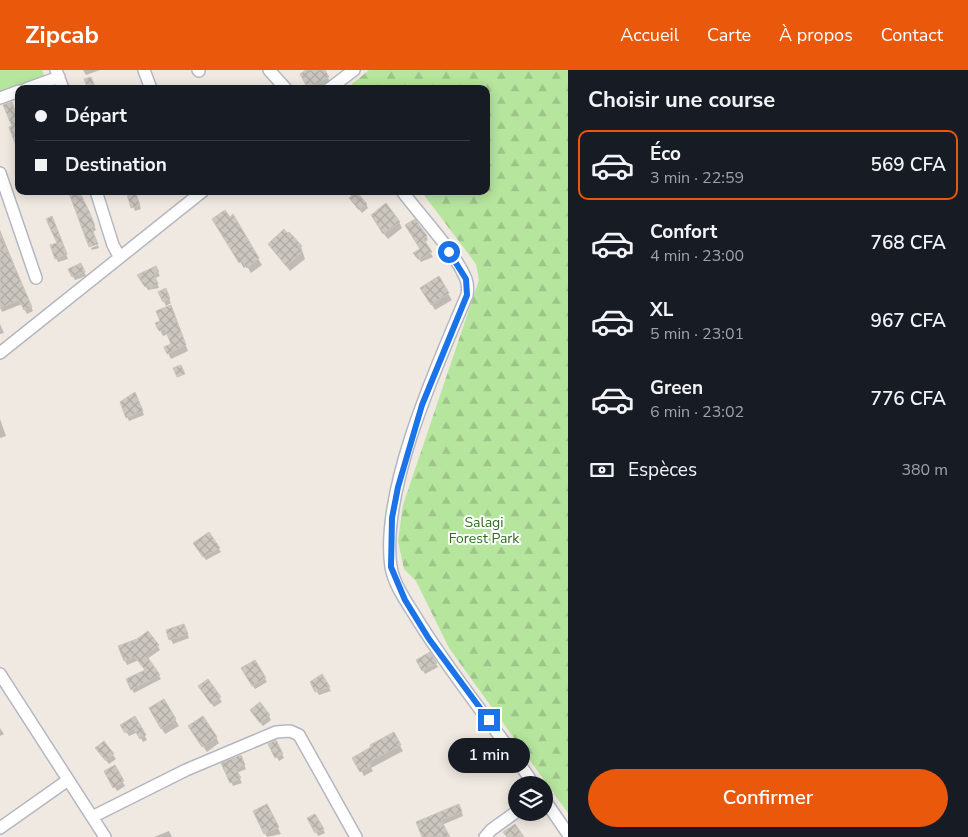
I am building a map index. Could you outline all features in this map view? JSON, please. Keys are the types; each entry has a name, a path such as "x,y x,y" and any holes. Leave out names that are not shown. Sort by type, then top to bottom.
{"street":[{"path":"144,70 150,85"},
{"path":"269,70 282,85"},
{"path":"334,85 354,70"},
{"path":"34,85 57,73 62,85"},
{"path":"0,98 15,92"},
{"path":"0,173 36,278"},
{"path":"97,195 113,245 119,256"},
{"path":"0,353 191,195"},
{"path":"405,195 449,252 466,279 468,287 467,295 422,405 398,487 392,518 391,567 405,600 429,639 528,776"},
{"path":"0,674 105,837"},
{"path":"92,817 186,770 276,732 290,731 299,735 356,837"},
{"path":"0,828 68,780"},
{"path":"553,812 568,834"},
{"path":"485,837 491,830 508,818"}],"green space":[{"path":"0,70 42,70 45,77 24,85 15,85 15,88 0,94"},
{"name":"Salagi Forest Park","path":"369,70 568,70 568,813 553,792 553,776 541,776 449,648 416,581 404,569 398,541 403,505 479,280 476,264 424,195 490,195 490,85 351,85"}],"building":[{"path":"306,70 325,70 329,77 315,85 306,85 300,74"},
{"path":"91,77 94,85 86,85 84,79"},
{"path":"12,102 15,111 15,143 9,127 12,126 3,105"},
{"path":"70,195 81,195 95,226 91,227 98,244 89,247"},
{"path":"127,195 136,195 140,205 131,208"},
{"path":"352,195 359,195 367,204 359,210 349,198"},
{"path":"386,203 400,222 383,234 371,215"},
{"path":"225,210 230,217 233,214 259,258 247,268 242,261 239,263 212,219"},
{"path":"52,216 67,254 55,259 50,245 57,243 46,219"},
{"path":"415,219 427,236 423,238 432,252 421,259 418,259 413,253 420,249 405,225"},
{"path":"284,229 302,246 299,248 302,252 286,266 268,244"},
{"path":"0,234 32,307 24,310 19,300 0,308"},
{"path":"81,263 85,272 72,277 68,269"},
{"path":"156,266 159,272 154,274 158,284 150,288 149,285 145,287 137,275"},
{"path":"439,276 449,293 431,305 420,288"},
{"path":"166,288 170,299 163,302 158,292"},
{"path":"171,305 186,345 167,354 164,347 171,344 165,329 159,331 155,323 160,321 156,311"},
{"path":"181,365 185,374 177,377 173,368"},
{"path":"135,392 143,411 126,418 120,402"},
{"path":"209,532 220,548 203,557 193,543"},
{"path":"184,624 188,634 169,640 166,630"},
{"path":"148,631 159,645 146,655 160,675 131,690 126,679 145,670 135,657 124,661 118,646 137,639"},
{"path":"430,652 437,663 422,671 416,660"},
{"path":"255,660 266,678 252,686 241,668"},
{"path":"322,674 330,687 315,692 310,682"},
{"path":"208,679 221,697 211,704 198,686"},
{"path":"164,699 176,719 161,729 149,708"},
{"path":"260,702 270,715 260,723 250,710"},
{"path":"135,716 146,735 140,739 134,729 125,733 120,725"},
{"path":"203,716 217,737 202,747 188,726"},
{"path":"394,732 401,745 369,762 371,766 360,772 352,758 371,747 370,745"},
{"path":"276,740 283,754 275,758 268,744"},
{"path":"104,741 114,754 106,761 95,748"},
{"path":"241,755 245,765 236,769 241,778 230,783 221,763"},
{"path":"115,765 124,781 113,788 104,771"},
{"path":"267,804 279,827 264,834 253,811"},
{"path":"459,804 462,812 441,820 450,837 422,837 416,822"},
{"path":"315,814 324,829 315,833 307,818"},
{"path":"515,824 524,837 507,837 503,832"}],"route":[{"path":"449,252 466,279 467,295 422,405 398,487 392,518 391,567 396,583 429,639 489,720"}]}
